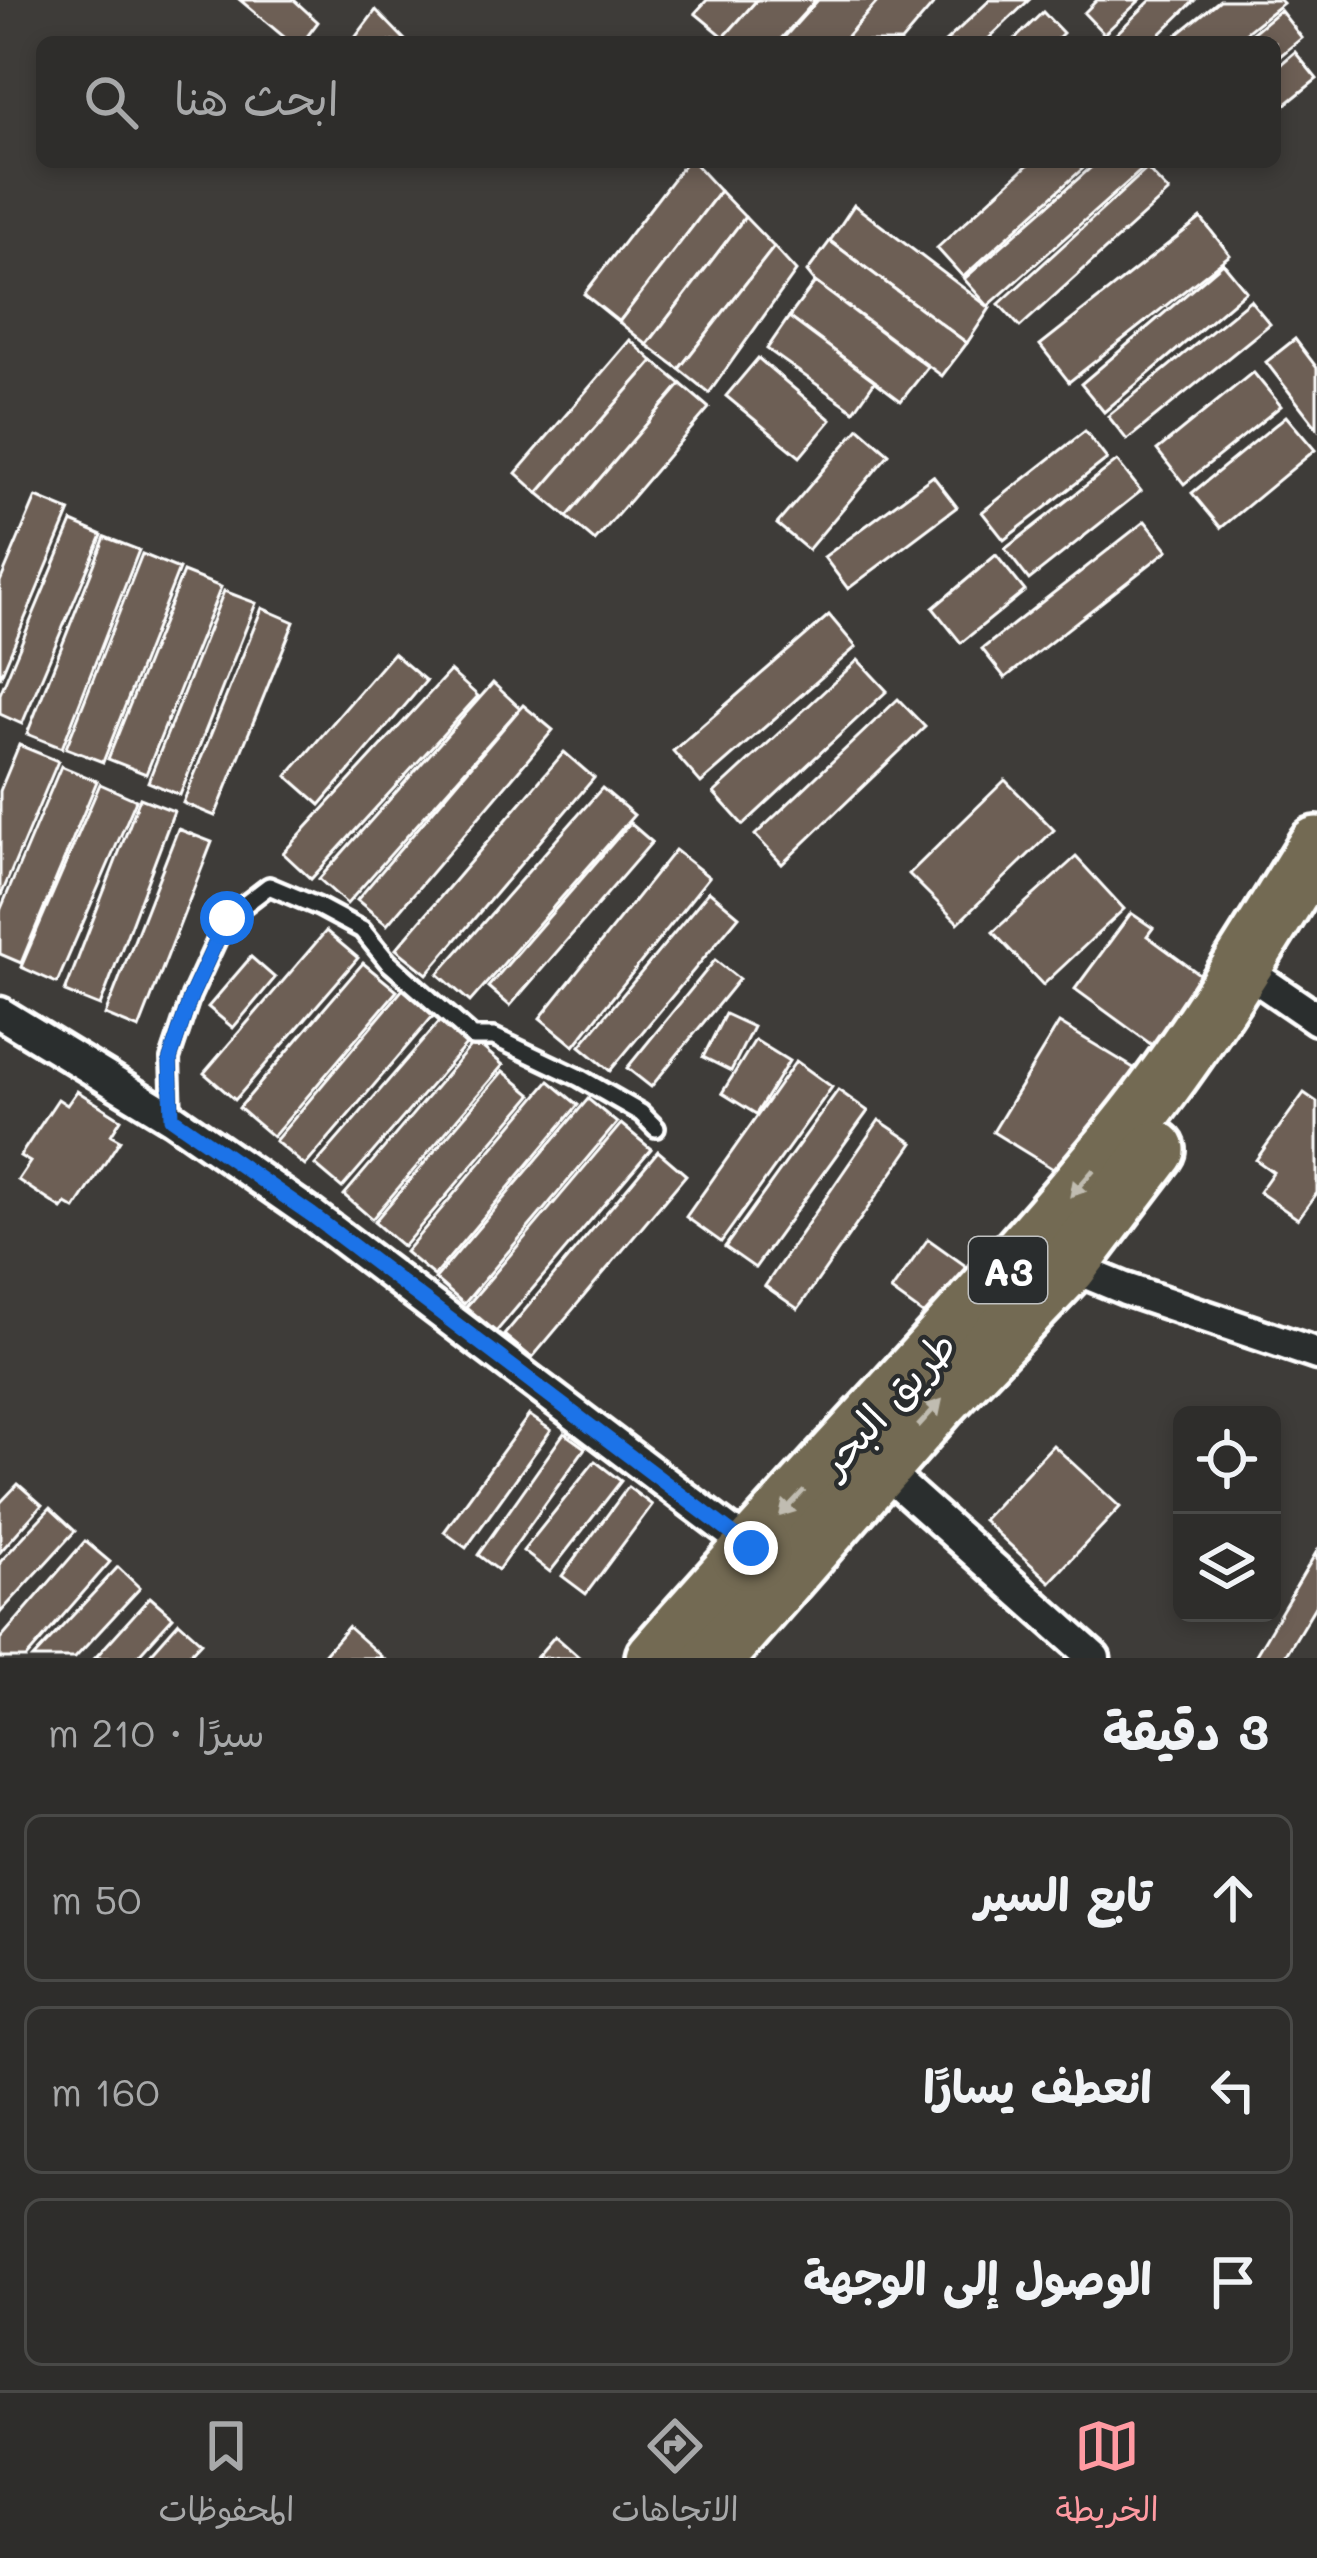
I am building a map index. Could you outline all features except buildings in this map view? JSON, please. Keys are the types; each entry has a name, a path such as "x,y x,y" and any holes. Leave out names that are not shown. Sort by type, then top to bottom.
{"highway":[{"name":"طريق البحر","path":"1255,977 1317,846"},
{"name":"طريق البحر","path":"655,1658 881,1468 939,1401 1049,1256 1163,1082 1317,906"},
{"name":"طريق البحر","path":"714,1658 769,1562 1049,1256"}],"street":[{"path":"1255,977 1317,1018"},
{"path":"0,1013 172,1118 312,1215 769,1562"},
{"path":"1049,1256 1317,1354"},
{"path":"881,1468 1094,1658"}],"lane":[{"path":"172,1118 170,1059 191,996 227,918 269,886 362,930 388,962 473,1037 494,1037 580,1078 641,1113 656,1128"}],"route":[{"path":"227,918 191,996 170,1059 172,1118 312,1215 751,1548"}]}
